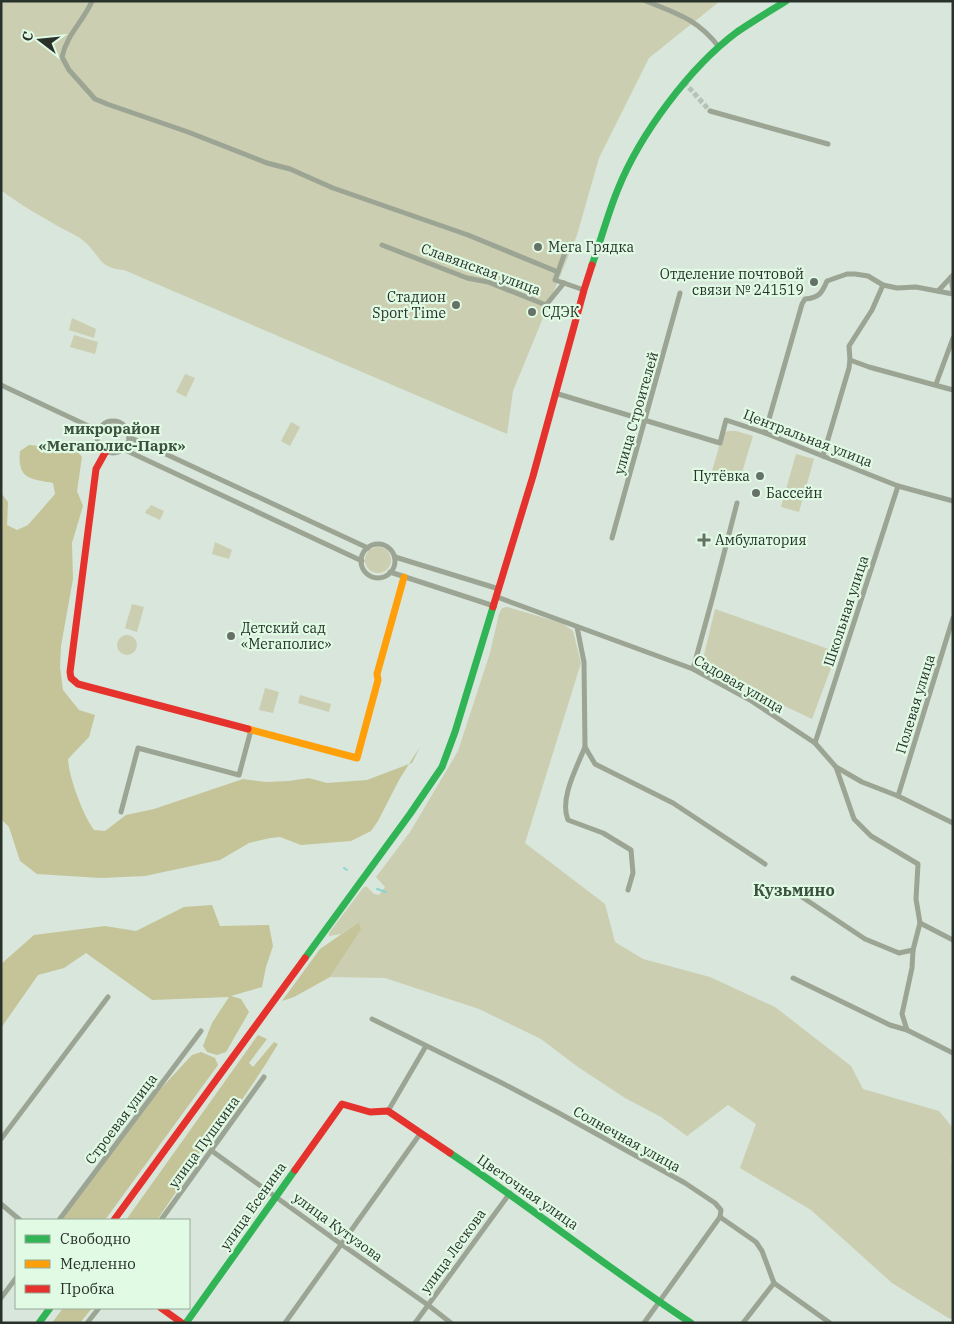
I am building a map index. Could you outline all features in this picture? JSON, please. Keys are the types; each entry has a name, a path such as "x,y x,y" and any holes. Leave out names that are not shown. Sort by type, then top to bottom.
{"main road":[{"path":"115,1219 431,785 448,753 533,476 584,290 618,188 641,144 676,93 719,47 737,32 786,1"},
{"path":"106,451 96,469 70,672 71,678 78,684 357,758 404,577"},
{"name":"улица Есенина","path":"186,1323 342,1104 370,1112 388,1111"},
{"name":"Цветочная улица","path":"388,1111 510,1193 659,1302 691,1323"},
{"path":"39,1323 49,1309"},
{"path":"162,1309 182,1323"}],"street":[{"path":"92,1 86,15 73,30 64,45 62,57 68,70 95,99 188,132 267,163 290,169 333,188 468,235 558,272"},
{"path":"646,1 685,16 697,24 719,47"},
{"path":"710,110 828,144"},
{"path":"568,244 555,280 584,290"},
{"name":"Славянская улица","path":"382,245 468,278 496,284 546,304 564,284"},
{"path":"765,433 802,304 806,299 818,296 827,281 847,274 855,274 868,276 883,286 897,288 916,287 953,293 952,276"},
{"path":"938,291 952,276"},
{"path":"823,456 835,420 850,360 849,346 872,310 883,286"},
{"name":"улица Строителей","path":"612,538 680,293"},
{"path":"936,384 953,338"},
{"path":"850,360 953,390"},
{"path":"1,384 99,431"},
{"name":"Центральная улица","path":"555,393 720,443 726,420 765,433 898,486 953,501"},
{"path":"129,437 124,449 115,453 106,451 98,442 99,431 104,424 112,421 117,422 124,426 129,437 368,548"},
{"path":"124,449 362,561"},
{"name":"Школьная улица","path":"815,743 898,486"},
{"path":"693,669 737,503"},
{"path":"373,545 384,545 392,552 394,557 394,565 385,576 372,576 363,567 362,556 373,545"},
{"name":"Садовая улица","path":"394,557 498,593 577,627 693,669 750,700 815,743 836,767 862,782 898,796 953,823"},
{"path":"390,572 494,606"},
{"name":"Полевая улица","path":"898,796 953,618"},
{"path":"577,627 584,662 585,747 572,777 564,811 568,820 603,833 632,850 633,873 628,890"},
{"path":"121,812 138,748 239,775 251,730"},
{"path":"585,747 595,764 673,803 765,864"},
{"path":"836,767 854,819 871,836 918,864 916,899 920,923 913,950 912,968 902,1014 907,1030"},
{"path":"802,897 865,939 899,953 913,950"},
{"path":"920,923 953,940"},
{"path":"793,978 953,1053"},
{"path":"1,1139 108,997"},
{"name":"Солнечная улица","path":"372,1019 502,1083 685,1183 715,1203 721,1210 720,1218 756,1242 762,1251 774,1283"},
{"name":"Строевая улица","path":"60,1219 200,1031"},
{"path":"388,1111 426,1046"},
{"name":"улица Пушкина","path":"162,1219 264,1077"},
{"path":"285,1323 420,1134"},
{"name":"улица Кутузова","path":"212,1151 428,1304 451,1323"},
{"name":"улица Лескова","path":"415,1323 510,1193"},
{"path":"1,1204 19,1219"},
{"path":"644,1323 720,1218"},
{"path":"1,1298 15,1279"},
{"path":"743,1323 774,1283 830,1323"},
{"path":"87,1323 98,1309"}],"green space":[{"path":"1,1 720,1 649,58 599,158 577,235 513,391 507,434 124,270 110,267 101,261 82,240 1,190"},
{"path":"72,318 96,329 94,338 69,330"},
{"path":"74,335 98,342 95,354 70,347"},
{"path":"185,374 195,378 186,397 176,392"},
{"path":"291,422 300,427 290,446 281,441"},
{"path":"736,431 753,436 740,479 712,471 723,433"},
{"path":"29,445 75,449 82,457 77,491 83,506 72,543 73,579 61,646 60,667 63,690 79,710 95,715 89,737 68,759 77,796 94,830 105,831 126,815 154,809 243,779 266,782 309,778 327,783 367,780 409,764 371,831 351,841 301,845 280,837 270,838 249,843 220,860 145,876 101,878 37,874 20,861 9,827 1,819 1,493 8,502 7,525 17,530 28,525 55,494 53,483 32,478 23,472 20,451"},
{"path":"796,454 814,459 799,512 781,507"},
{"path":"151,505 164,511 160,520 145,513"},
{"path":"215,542 232,550 229,559 212,554"},
{"path":"378,547 387,551 391,560 387,569 378,573 369,569 365,560 369,551"},
{"path":"132,604 144,607 137,632 125,628"},
{"path":"507,607 562,623 573,631 581,663 525,843 605,904 615,942 643,959 710,977 775,1007 851,1066 863,1089 939,1111 953,1128 953,1153 951,1161 953,1163 953,1318 950,1319 892,1283 811,1210 740,1168 756,1124 728,1105 687,1136 661,1117 625,1098 578,1067 541,1039 479,1009 385,978 330,977 361,928 359,922 341,934 329,936 329,933 363,888 366,886 374,894 379,895 385,887 376,877 410,832 458,751 490,653 499,614 502,608"},
{"path":"715,609 837,652 812,719 711,671 704,655"},
{"path":"127,635 134,638 137,645 134,652 127,655 120,652 117,645 120,638"},
{"path":"265,688 279,692 273,713 259,710"},
{"path":"300,695 331,704 329,712 298,703"},
{"path":"420,747 412,763 409,764"},
{"path":"212,905 220,926 269,925 273,946 262,987 231,996 241,999 249,1012 226,1052 217,1055 207,1052 203,1046 212,1023 229,997 152,1000 86,953 64,968 38,975 1,1028 1,964 34,935 105,926 136,931 184,907"},
{"path":"359,922 361,929 330,977 294,997 282,1001 320,949"},
{"path":"258,1035 267,1039 249,1063 253,1067 274,1042 278,1044 249,1089 158,1219 127,1219"},
{"path":"201,1052 215,1058 218,1065 106,1219 61,1219 152,1098 192,1055"},
{"path":"62,1309 91,1309 80,1323 52,1323"}],"waterway":[{"path":"377,889 386,892"}],"tunnel":[{"path":"684,82 710,111"}],"traffic: fast":[{"path":"592,265 614,198 628,168 639,146 668,103 684,83 719,47 737,32 786,1"},
{"path":"305,958 442,767 455,732 493,607"},
{"path":"450,1153 691,1323"},
{"path":"186,1323 295,1170"},
{"path":"39,1323 49,1309"}],"traffic: slow":[{"path":"248,729 357,758 378,680 377,674 404,577"}],"traffic: jam":[{"path":"493,607 533,476 592,265"},
{"path":"106,451 96,469 70,672 71,678 78,684 248,729"},
{"path":"115,1219 305,958"},
{"path":"295,1170 342,1104 370,1112 388,1111 450,1153"},
{"path":"162,1309 182,1323"}],"place":[{"name":"Мега Грядка","path":"538,247"},
{"name":"Отделение почтовой связи № 241519","path":"814,282"},
{"name":"Стадион Sport Time","path":"456,305"},
{"name":"СДЭК","path":"532,312"},
{"name":"Путёвка","path":"760,476"},
{"name":"Бассейн","path":"756,493"},
{"name":"Амбулатория","path":"704,540"},
{"name":"Детский сад «Мегаполис»","path":"231,636"}],"district":[{"name":"микрорайон «Мегаполис-Парк»","path":"112,436"},
{"name":"Кузьмино","path":"794,890"}]}
